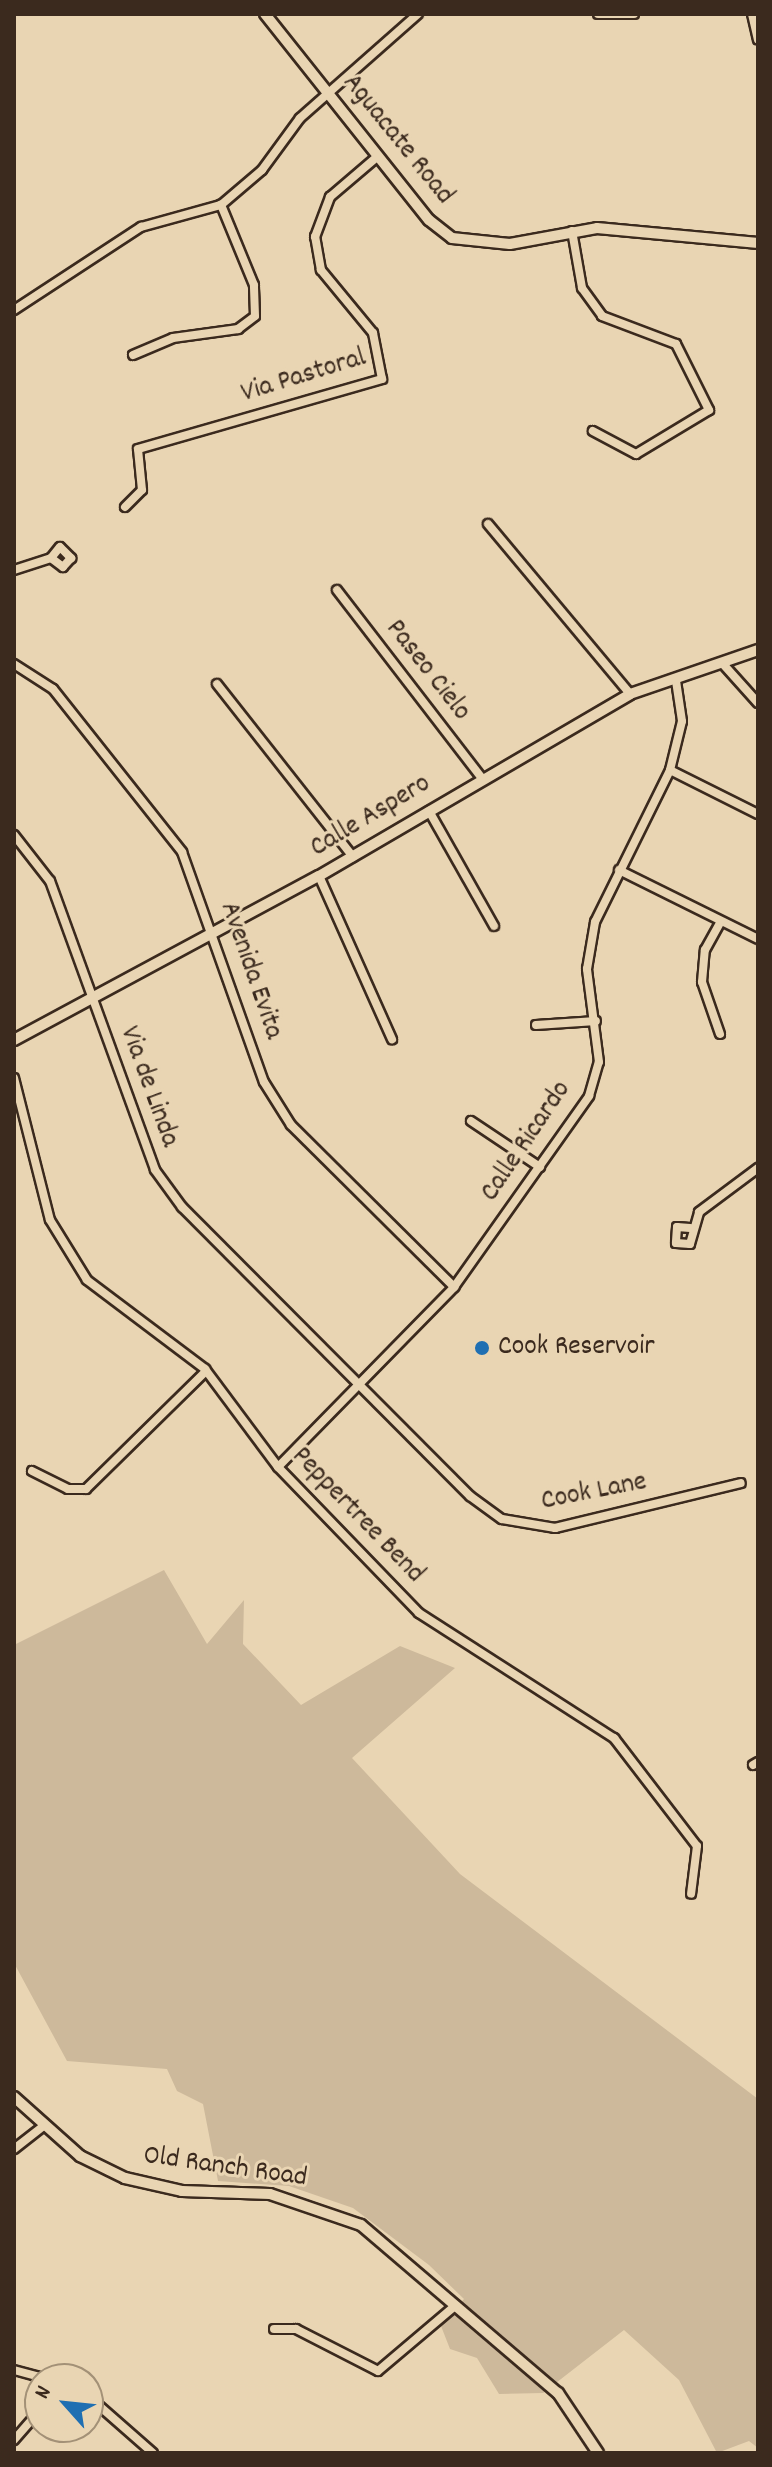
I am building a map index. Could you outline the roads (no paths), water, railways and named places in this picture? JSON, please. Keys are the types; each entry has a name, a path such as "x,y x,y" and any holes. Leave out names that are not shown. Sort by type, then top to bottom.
{"street":[{"name":"Aguacate Road","path":"265,14 378,156 452,238 491,245 572,231 758,243"},
{"path":"14,310 141,227 221,205 262,170 327,92 418,14"},
{"path":"598,14 634,14"},
{"path":"752,14 758,39"},
{"name":"Via Pastoral","path":"125,507 142,490 138,449 382,379 373,333 331,286 316,247 323,205 378,156"},
{"path":"133,355 173,338 238,329 255,316 254,285 221,205"},
{"path":"572,231 582,288 602,316 676,344 709,410 636,454 593,431"},
{"path":"488,524 630,694"},
{"path":"14,570 51,558"},
{"name":"Paseo Cielo","path":"337,590 482,778"},
{"name":"Calle Aspero","path":"14,1040 94,1000 214,930 353,857 482,778 630,694 676,681 758,650"},
{"name":"Avenida Evita","path":"14,664 53,689 182,852 214,930 264,1082 291,1125 454,1287"},
{"path":"723,664 758,703"},
{"name":"Calle Ricardo","path":"278,1467 361,1389 454,1287 589,1096 599,1062 587,969 595,922 670,770 682,721 676,681"},
{"path":"217,684 353,857"},
{"path":"670,770 758,814"},
{"path":"429,811 494,926"},
{"name":"Via de Linda","path":"14,835 50,881 155,1170 182,1207 361,1389"},
{"path":"619,870 758,939"},
{"path":"319,876 392,1039"},
{"path":"720,1034 702,982 705,950 721,921"},
{"path":"536,1025 596,1021"},
{"name":"Peppertree Bend","path":"14,1078 50,1220 71,1257 107,1300 206,1371 278,1467 450,1640 614,1738 697,1846 691,1894"},
{"path":"471,1121 540,1167"},
{"path":"690,1228 713,1197 758,1168"},
{"path":"32,1471 68,1489 86,1489 206,1371"},
{"name":"Cook Lane","path":"361,1389 470,1496 528,1527 565,1527 741,1483"},
{"name":"Old Ranch Road","path":"14,2097 42,2127 98,2166 155,2187 270,2194 333,2211 389,2243 558,2393 598,2453"},
{"path":"14,2149 42,2127"},
{"path":"274,2329 296,2329 378,2371 456,2305"},
{"path":"104,2410 153,2453"}],"place":[{"name":"Cook Reservoir","path":"482,1348"}]}
